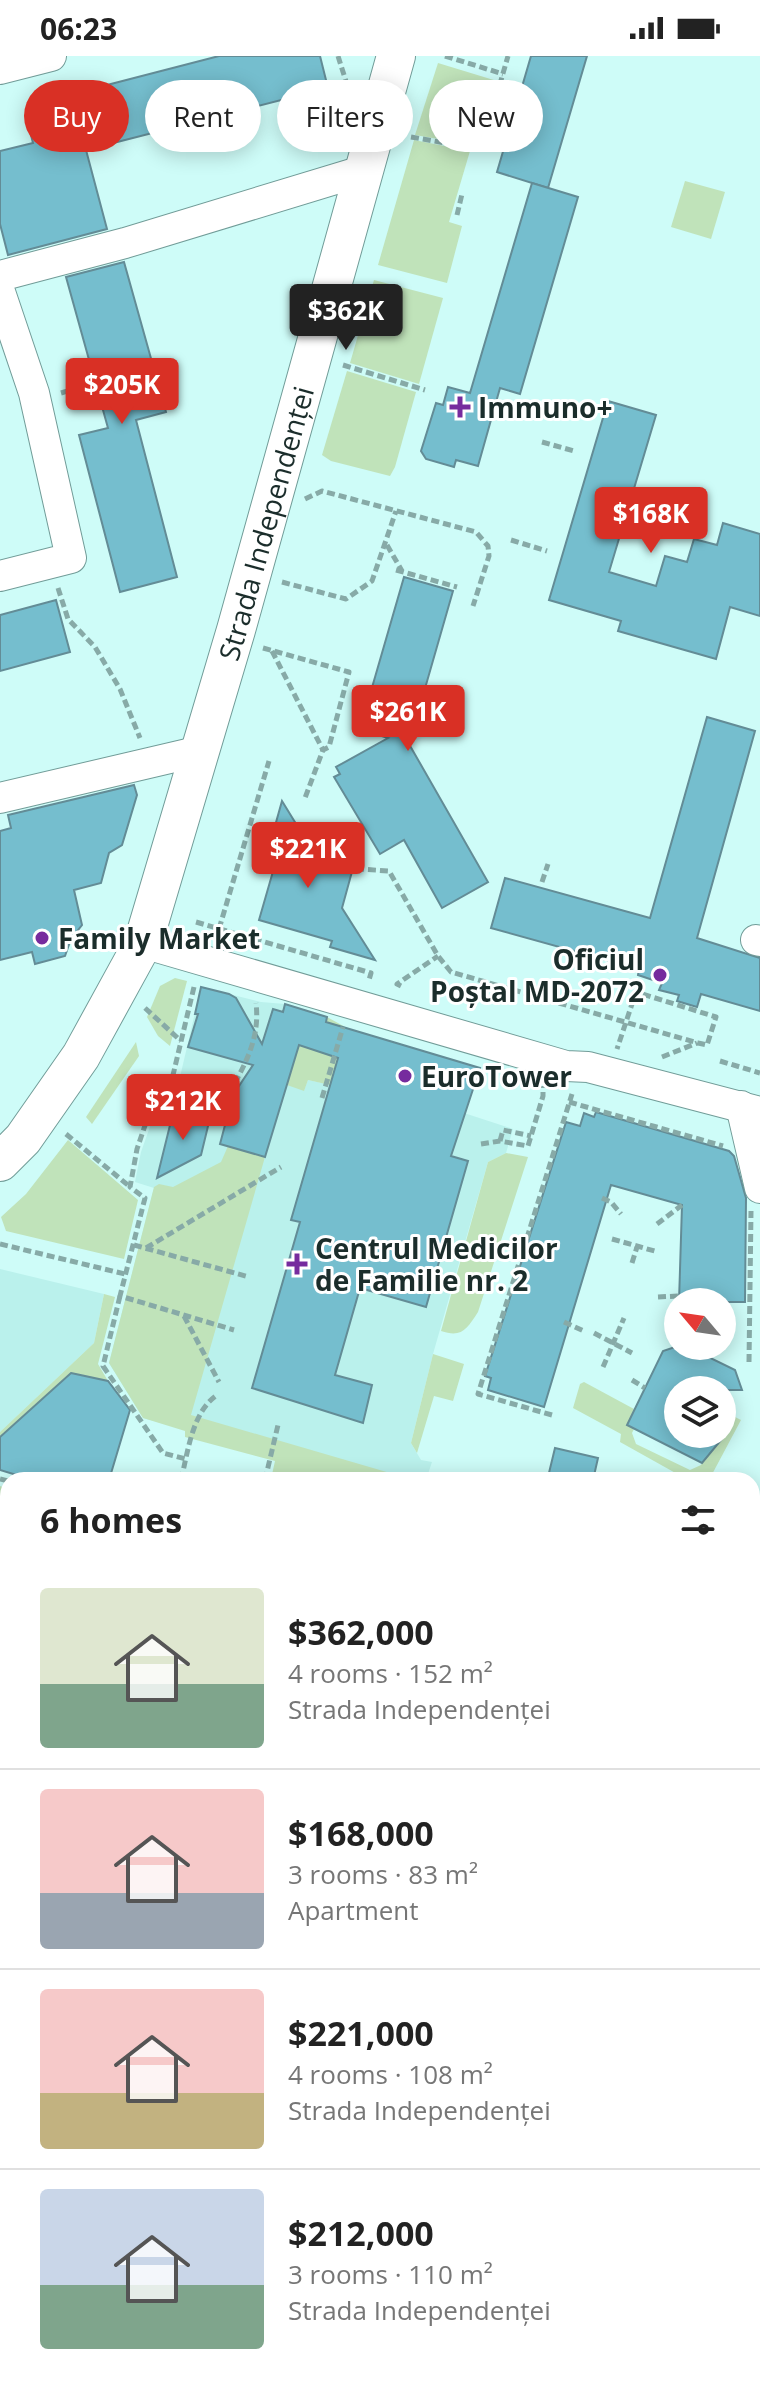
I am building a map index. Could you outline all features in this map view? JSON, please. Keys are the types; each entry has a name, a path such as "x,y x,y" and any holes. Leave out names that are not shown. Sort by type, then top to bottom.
{"main road":[{"name":"Strada Independenței","path":"0,1162 23,1139 81,1056 143,943 396,56"}],"street":[{"path":"0,69 51,56"},
{"path":"0,276 125,243 365,170"},
{"path":"0,292 34,393 71,558 0,576"},
{"path":"0,798 200,751"},
{"path":"143,943 566,1066 588,1067 750,1109 748,1173"}],"path":[{"path":"338,56 346,80"},
{"path":"445,56 503,74"},
{"path":"501,80 508,56"},
{"path":"457,215 462,194"},
{"path":"343,365 425,390"},
{"path":"542,442 574,451"},
{"path":"304,500 322,491 476,532 488,546 489,556 473,606"},
{"path":"281,582 346,599 372,581 396,511"},
{"path":"511,540 547,551"},
{"path":"386,544 399,570 457,587"},
{"path":"51,563 68,619 95,647 120,689 147,762"},
{"path":"262,648 349,672 329,747 323,750 305,798"},
{"path":"272,650 323,750"},
{"path":"219,929 269,761"},
{"path":"542,882 548,864"},
{"path":"344,868 389,871 438,956 451,972 698,1043 707,1045 716,1017 636,992 616,1053"},
{"path":"196,922 371,973 368,984"},
{"path":"397,984 438,956"},
{"path":"168,1096 201,958"},
{"path":"130,1187 137,1149 156,1093 221,1109 247,1064 258,1022 255,994"},
{"path":"145,1008 181,1041"},
{"path":"322,1098 341,1032"},
{"path":"654,1061 698,1043"},
{"path":"720,1061 760,1073"},
{"path":"481,1144 500,1141 528,1146 543,1096 543,1085 534,1077"},
{"path":"552,1415 478,1394 572,1094"},
{"path":"569,1102 748,1173 749,1362"},
{"path":"500,1141 503,1130 531,1136"},
{"path":"66,1134 145,1198 103,1366 163,1453 186,1459"},
{"path":"146,1248 281,1167"},
{"path":"602,1198 611,1202 621,1214"},
{"path":"657,1224 682,1205"},
{"path":"612,1239 658,1252"},
{"path":"0,1244 125,1274"},
{"path":"134,1245 249,1277"},
{"path":"632,1263 637,1247"},
{"path":"120,1296 234,1330"},
{"path":"658,1297 664,1297"},
{"path":"184,1315 219,1382"},
{"path":"603,1367 624,1318"},
{"path":"564,1322 584,1331"},
{"path":"594,1333 632,1353"},
{"path":"632,1380 645,1388"},
{"path":"183,1472 203,1409 217,1395"},
{"path":"267,1472 278,1425"}],"shaded area":[{"name":"Centrul Medicilor de Familie nr. 2","path":"201,987 261,1002 285,1004 327,1017 317,1051 299,1046 304,1090 308,1080 464,1113 513,1129 506,1153 488,1162 411,1443 421,1460 432,1462 429,1472 342,1472 143,1418 109,1363 154,1188 135,1182 141,1152 158,1104 173,1107"},
{"path":"0,1269 104,1294 94,1343 0,1432"}],"green space":[{"path":"438,63 494,80 433,80"},
{"path":"429,91 429,137 415,135"},
{"path":"414,140 429,143 429,152 470,152 449,222 462,226 447,283 378,265"},
{"path":"685,181 725,192 711,239 671,227"},
{"path":"374,280 443,298 419,384 350,363"},
{"path":"347,371 416,392 390,476 331,461 322,455"},
{"path":"175,978 187,981 170,1046 158,1036 147,1017 160,986"},
{"path":"327,1017 347,1028 330,1085 308,1080 304,1091 287,1085 299,1045 317,1051"},
{"path":"136,1042 139,1056 92,1124 86,1117"},
{"path":"68,1140 138,1200 124,1259 6,1231 1,1217 26,1194"},
{"path":"228,1146 265,1157 191,1415 387,1472 273,1472 275,1461 185,1437 185,1431 143,1418 109,1363 154,1187 159,1184 173,1187 221,1162"},
{"path":"506,1153 528,1157 478,1312 459,1333 441,1331 488,1162"},
{"path":"104,1294 115,1297 98,1364 108,1381 71,1373 0,1437 0,1432 94,1343"},
{"path":"433,1354 464,1364 453,1401 434,1396 417,1453 411,1443"},
{"path":"584,1382 634,1409 627,1425 634,1429 632,1433 636,1444 690,1470 701,1465 709,1448 726,1448 713,1472 674,1472 620,1442 621,1434 573,1408 580,1384"}],"building":[{"path":"219,56 320,56 326,80 277,80 277,101 261,105 261,80 145,80 145,135 129,139 129,80 126,80"},
{"path":"531,56 587,56 548,188 497,172 503,152 543,152 543,80 524,80"},
{"path":"24,145 24,152 87,152 107,229 8,255 0,224 0,151"},
{"path":"532,183 578,197 520,394 500,388 478,466 456,460 454,467 426,459 421,451 436,403 443,405 448,387 470,393"},
{"path":"124,262 166,412 136,420 177,577 120,592 79,435 108,428 66,277"},
{"path":"608,401 656,415 609,572 656,586 665,556 687,562 694,539 717,545 723,523 760,534 760,616 730,607 716,659 618,631 621,621 549,600"},
{"path":"404,577 453,591 409,744 488,882 442,908 404,840 380,854 334,777 340,774 336,767 388,738 360,729"},
{"path":"56,600 70,652 0,671 0,615"},
{"path":"707,717 755,731 697,938 760,958 760,1011 701,994 697,1007 677,1001 679,995 659,990 662,983 638,975 639,969 491,928 505,878 650,918"},
{"path":"134,785 137,795 122,845 109,853 101,883 74,890 82,925 71,939 65,956 35,964 32,952 0,960 0,831 11,828 8,815"},
{"path":"282,801 317,858 353,868 342,908 375,960 330,947 332,941 259,920 276,861 266,858"},
{"path":"201,987 236,998 262,1044 273,1009 283,1012 285,1004 327,1017 326,1022 480,1068 451,1156 468,1161 426,1307 360,1288 335,1375 372,1385 363,1423 252,1388 300,1222 291,1220 338,1058 299,1045 265,1157 220,1144 233,1095 253,1065 188,1047 198,1014 195,1014"},
{"path":"596,1112 729,1151 734,1156 746,1198 745,1302 736,1302 736,1288 679,1288 682,1205 611,1185 544,1407 488,1390 491,1378 485,1376 566,1122 580,1126 584,1113 594,1117"},
{"path":"173,1113 209,1122 201,1155 157,1178"},
{"path":"663,1351 664,1360 715,1360 735,1370 742,1390 736,1390 736,1376 664,1376 664,1444 627,1425"},
{"path":"71,1373 108,1381 130,1410 111,1472 0,1470 0,1437"},
{"path":"555,1448 598,1458 595,1472 549,1472"},
{"path":"672,1448 714,1448 702,1463"}],"place":[{"name":"Immuno+","path":"460,407"},
{"name":"Family Market","path":"42,938"},
{"name":"Oficiul Poștal MD-2072","path":"660,975"},
{"name":"EuroTower","path":"405,1076"},
{"name":"Centrul Medicilor de Familie nr. 2","path":"297,1264"}]}
